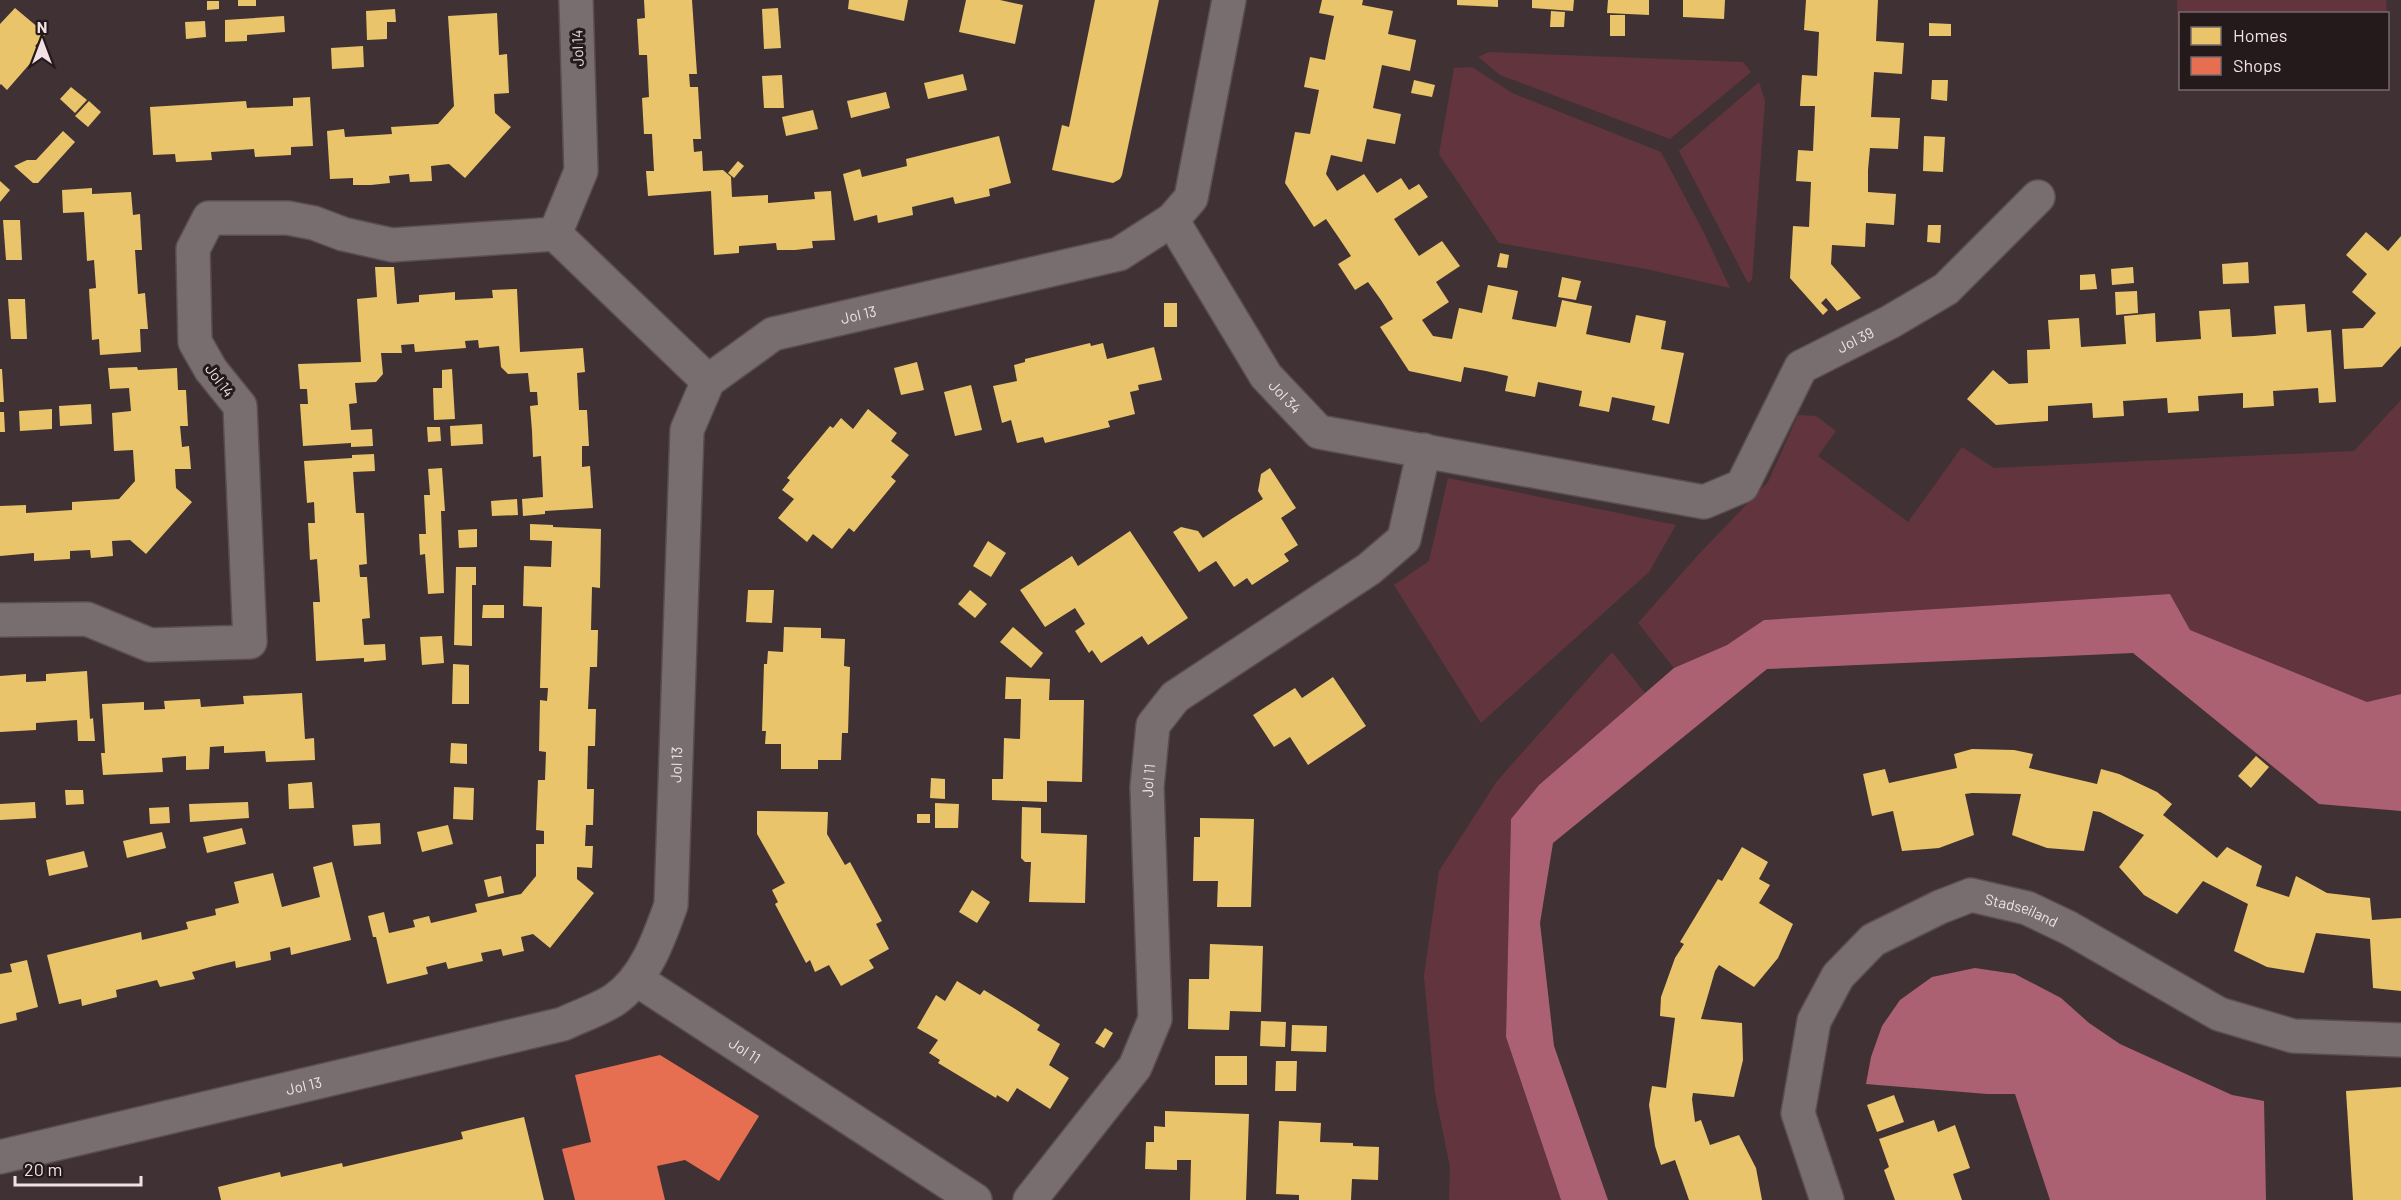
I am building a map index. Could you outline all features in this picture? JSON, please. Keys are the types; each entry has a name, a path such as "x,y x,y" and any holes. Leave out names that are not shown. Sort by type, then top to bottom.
{"street":[{"name":"Jol 14","path":"0,620 87,619 150,645 250,642 240,406 211,370 195,342 193,249 209,218 288,218 392,245 555,234 581,171 576,0"},
{"path":"1172,220 1191,198 1229,0"},
{"name":"Jol 39","path":"1704,502 1742,486 1801,367 1890,322 1946,289 2038,197"},
{"name":"Jol 13","path":"0,1157 563,1024 614,1000 636,979 659,941 671,905 687,430 708,381 773,334 1119,254 1172,220"},
{"name":"Jol 34","path":"1172,220 1266,376 1319,432 1704,502"},
{"path":"555,234 708,381"},
{"name":"Jol 11","path":"1030,1200 1135,1067 1155,1019 1147,787 1153,725 1175,697 1369,569 1404,539 1424,450"},
{"name":"Stadseiland","path":"1827,1200 1798,1113 1814,1021 1838,976 1873,940 1940,907 1971,895 2027,908 2069,928 2219,1014 2294,1036 2401,1040"},
{"name":"Jol 11","path":"636,979 975,1200"}],"shaded area":[{"path":"2177,0 2386,0 2387,12 2179,12 2178,41"},
{"path":"1489,52 1743,62 1751,72 1670,139 1500,75 1478,57"},
{"path":"1472,67 1512,93 1661,152 1730,288 1646,269 1499,243 1439,154 1454,68"},
{"path":"1759,82 1765,101 1752,280 1748,283 1679,151"},
{"path":"2401,400 2401,694 2367,702 2190,630 2170,594 1764,620 1727,645 1674,668 1638,623 1698,555 1768,482 1798,415 1816,416 1836,431 1818,456 1908,522 1962,447 1994,468 2354,451"},
{"path":"1448,478 1676,525 1649,572 1481,723 1394,585 1429,561"},
{"path":"2170,594 2190,630 2367,702 2401,694 2401,811 2319,804 2133,653 1767,669 1553,843 1540,923 1554,1046 1608,1200 1561,1200 1506,1037 1511,819 1539,785 1674,668 1727,645 1764,620"},
{"path":"1612,652 1645,693 1539,785 1511,819 1506,1037 1561,1200 1449,1200 1450,1167 1435,1093 1424,976 1439,871 1497,781"},
{"path":"1975,968 2015,974 2061,998 2089,1023 2120,1044 2232,1095 2264,1101 2266,1200 2050,1200 2015,1094 1987,1094 1866,1084 1871,1057 1882,1026 1900,1000 1932,977"}],"building: Homes":[{"path":"238,0 256,0 256,6 238,6"},
{"path":"644,0 692,0 697,74 689,74 690,87 698,87 701,139 693,139 694,152 702,151 703,171 723,170 731,177 732,197 768,195 768,203 815,199 814,192 831,191 835,240 812,241 813,248 795,250 777,250 776,243 739,246 739,253 714,255 711,191 648,196 646,171 654,171 652,134 644,134 642,98 649,97 647,55 639,55 637,19 645,18"},
{"path":"849,0 908,0 904,21 848,9"},
{"path":"966,0 1000,0 1023,5 1015,44 959,32"},
{"path":"1095,0 1159,0 1122,175 1113,183 1052,170 1062,125 1069,127"},
{"path":"1322,0 1363,0 1362,5 1393,11 1388,34 1416,40 1410,71 1382,65 1373,108 1401,114 1395,144 1367,139 1362,162 1331,155 1326,174 1337,191 1364,174 1377,193 1401,178 1409,190 1419,184 1428,197 1394,219 1419,256 1442,241 1460,266 1436,282 1449,302 1422,320 1433,336 1452,339 1459,308 1482,313 1488,285 1518,291 1512,319 1556,327 1562,300 1592,306 1586,334 1630,343 1636,315 1666,321 1661,349 1684,353 1669,424 1652,420 1655,406 1612,397 1609,412 1579,406 1582,391 1538,382 1535,397 1505,391 1508,376 1486,371 1464,367 1461,382 1409,371 1380,327 1393,319 1381,300 1368,282 1355,290 1338,264 1351,256 1326,219 1314,227 1285,183 1295,132 1310,134 1319,90 1304,87 1310,57 1325,60 1334,16 1319,13"},
{"path":"1457,0 1498,0 1498,7 1457,5"},
{"path":"1532,0 1574,0 1573,11 1532,8"},
{"path":"1608,0 1649,0 1649,15 1607,13"},
{"path":"1683,0 1725,0 1724,19 1683,17"},
{"path":"1806,0 1878,0 1876,41 1904,43 1902,74 1874,72 1871,117 1900,118 1898,149 1870,148 1868,170 1868,192 1896,194 1894,225 1866,223 1865,247 1832,245 1831,264 1861,298 1837,311 1826,298 1821,303 1828,310 1823,315 1790,278 1793,226 1809,227 1811,182 1796,181 1798,150 1813,151 1815,106 1800,106 1802,75 1817,76 1819,32 1804,30"},
{"path":"207,1 219,1 219,9 207,10"},
{"path":"15,8 46,34 35,46 41,51 7,90 0,85 0,24"},
{"path":"778,8 781,48 764,49 762,9"},
{"path":"395,9 396,22 387,22 387,39 367,40 366,11"},
{"path":"1551,11 1565,12 1564,27 1550,27"},
{"path":"497,13 499,55 507,54 509,93 494,94 495,113 511,127 465,178 449,164 431,166 432,181 410,182 409,174 389,176 390,183 371,185 353,185 353,178 330,179 327,131 344,129 345,137 392,134 391,127 438,124 454,106 448,16"},
{"path":"1610,15 1625,15 1625,36 1610,36"},
{"path":"284,16 285,32 247,35 247,41 225,42 225,20"},
{"path":"205,21 206,37 186,39 185,22"},
{"path":"1929,23 1951,24 1951,36 1929,36"},
{"path":"363,46 364,67 332,69 331,48"},
{"path":"963,74 967,90 928,99 924,83"},
{"path":"782,75 784,108 764,108 762,76"},
{"path":"1414,80 1435,85 1432,97 1411,93"},
{"path":"1932,80 1948,80 1947,101 1931,99"},
{"path":"71,87 87,100 75,113 60,99"},
{"path":"886,92 890,108 851,118 847,101"},
{"path":"310,97 313,146 291,147 291,155 255,157 254,149 211,152 212,160 176,162 175,154 153,155 150,107 246,101 247,108 293,106 293,98"},
{"path":"89,101 101,112 88,127 75,116"},
{"path":"813,110 818,129 786,136 782,117"},
{"path":"63,131 75,142 38,183 33,183 14,166 27,160 36,160"},
{"path":"999,136 1011,183 989,189 990,196 955,204 953,197 912,207 913,215 878,223 877,215 854,221 843,174 860,169 862,177 907,166 906,159"},
{"path":"1924,136 1945,137 1943,172 1923,171"},
{"path":"738,161 744,166 734,178 728,173"},
{"path":"0,181 10,190 0,202"},
{"path":"92,188 92,194 131,192 133,215 140,214 142,250 135,250 138,294 145,293 148,329 140,329 141,352 100,355 99,339 92,340 89,289 96,288 94,260 87,261 84,212 63,213 62,190"},
{"path":"3,220 20,220 22,260 6,260"},
{"path":"1928,225 1941,225 1940,243 1927,242"},
{"path":"2366,232 2388,251 2401,236 2401,346 2382,367 2344,369 2342,329 2363,328 2376,313 2352,292 2367,274 2346,255"},
{"path":"1500,253 1509,255 1507,268 1497,267"},
{"path":"2248,262 2249,283 2223,284 2222,264"},
{"path":"375,267 394,267 397,304 419,302 419,295 455,292 455,300 493,298 492,290 517,289 520,352 583,348 585,372 577,373 579,410 587,410 589,446 582,446 582,467 590,466 593,508 545,511 545,514 523,516 522,499 543,497 541,456 533,457 530,406 538,405 537,392 530,392 528,373 508,374 501,367 499,346 479,348 478,340 465,341 466,348 415,352 414,344 401,345 402,353 381,353 383,374 376,382 355,383 357,403 349,404 351,430 372,429 373,446 351,447 351,443 303,446 300,404 308,404 307,389 300,389 298,364 361,362 357,299 377,297"},
{"path":"2133,267 2134,283 2112,285 2111,269"},
{"path":"2095,274 2097,289 2080,290 2080,275"},
{"path":"1562,277 1581,281 1576,300 1558,297"},
{"path":"2137,291 2138,313 2116,315 2115,292"},
{"path":"8,299 25,299 27,339 11,339"},
{"path":"1164,303 1177,303 1177,327 1164,327"},
{"path":"2305,304 2307,332 2331,330 2336,402 2319,403 2318,388 2273,391 2274,406 2243,408 2243,393 2198,396 2199,411 2168,413 2167,398 2123,401 2124,416 2093,418 2092,403 2048,406 2048,421 1996,425 1967,399 1993,370 2009,384 2028,383 2027,350 2050,349 2048,320 2079,318 2081,347 2126,344 2124,316 2155,313 2156,342 2201,339 2199,311 2230,309 2232,337 2276,334 2274,306"},
{"path":"1090,343 1091,346 1103,343 1107,359 1154,347 1162,380 1138,385 1139,390 1130,392 1135,414 1108,421 1110,427 1045,443 1043,437 1017,443 1011,420 1002,423 993,386 1017,381 1014,365 1025,362 1025,359"},
{"path":"917,362 924,390 901,395 894,368"},
{"path":"137,367 138,370 177,368 178,390 186,390 188,426 180,426 182,447 189,446 191,469 175,469 176,488 192,502 146,554 130,540 112,541 113,556 91,558 90,550 70,551 70,559 34,561 34,553 0,556 0,506 26,505 26,513 72,510 72,502 119,499 135,481 133,450 114,451 112,413 131,411 129,388 110,389 108,368"},
{"path":"0,369 2,369 4,402 0,402"},
{"path":"452,369 455,419 434,420 433,388 442,388 442,370"},
{"path":"971,385 982,430 955,436 944,392"},
{"path":"91,404 92,424 60,426 59,406"},
{"path":"52,409 52,429 20,431 19,411"},
{"path":"868,409 897,433 891,441 909,455 891,477 896,481 854,532 849,528 832,549 813,534 807,542 778,518 794,499 782,490 790,480 787,478 830,426 833,428 841,418 853,429"},
{"path":"0,412 4,412 5,432 0,432"},
{"path":"482,424 483,444 451,446 450,426"},
{"path":"427,427 440,427 441,441 428,442"},
{"path":"374,454 375,471 353,472 356,513 364,513 367,564 359,565 360,577 367,577 370,618 362,619 364,645 385,644 386,660 364,662 364,658 316,661 313,602 320,602 317,559 310,560 308,523 315,523 314,502 307,503 304,461"},
{"path":"442,468 445,511 441,511 444,593 428,594 425,554 420,555 419,534 426,534 424,495 430,495 428,469"},
{"path":"1270,468 1296,508 1281,518 1298,545 1284,554 1289,561 1252,585 1247,578 1234,587 1216,561 1199,572 1173,532 1181,527 1198,531 1203,538 1263,499 1258,491 1261,474"},
{"path":"517,499 518,515 492,516 491,501"},
{"path":"530,524 601,529 600,588 592,587 591,630 598,630 597,667 590,667 588,709 596,709 595,746 588,746 587,789 594,789 593,825 586,825 585,846 593,846 592,868 577,867 577,879 594,893 550,948 533,934 521,937 524,951 503,956 501,949 481,953 483,961 448,969 446,962 426,967 428,974 387,984 376,937 373,937 368,916 384,912 389,933 415,927 413,920 429,916 431,923 477,912 475,904 521,894 536,876 536,844 544,844 544,831 536,830 538,780 545,780 546,752 539,751 540,700 547,701 548,688 540,688 542,607 523,606 524,566 551,567 552,541 530,540"},
{"path":"477,529 477,547 459,548 458,530"},
{"path":"1130,531 1188,618 1148,645 1142,636 1101,663 1092,650 1089,653 1075,631 1085,624 1075,608 1045,627 1020,590 1072,556 1078,566"},
{"path":"988,541 1006,553 991,577 973,566"},
{"path":"456,567 476,567 476,585 472,585 472,646 454,645"},
{"path":"748,590 774,590 772,623 746,622"},
{"path":"970,590 987,604 975,618 958,604"},
{"path":"483,605 504,605 504,618 482,618"},
{"path":"784,627 821,628 821,638 845,639 844,666 850,667 848,733 842,733 841,760 818,760 818,769 781,769 781,744 765,744 766,731 762,731 764,664 767,664 768,651 783,652"},
{"path":"1013,627 1043,653 1031,668 1000,642"},
{"path":"442,636 444,663 422,665 420,637"},
{"path":"453,664 469,665 469,704 452,704"},
{"path":"87,671 90,719 93,718 95,741 78,741 77,720 36,723 36,730 0,732 0,676 26,674 26,682 46,681 46,674"},
{"path":"1006,677 1050,679 1049,700 1084,700 1082,782 1047,781 1047,802 992,800 992,779 1003,779 1004,738 1020,739 1021,699 1005,699"},
{"path":"1333,677 1366,726 1308,765 1290,737 1274,747 1253,715 1295,688 1302,698"},
{"path":"302,693 305,739 314,738 315,760 266,762 265,751 224,753 224,746 210,747 209,769 186,770 186,756 162,758 163,772 103,775 101,753 105,753 102,704 144,702 144,710 165,709 164,701 200,699 201,707 244,704 243,696"},
{"path":"451,743 467,744 467,764 450,763"},
{"path":"1972,749 2014,750 2033,754 2029,768 2097,784 2101,769 2119,774 2157,792 2172,804 2163,815 2217,858 2227,847 2262,866 2256,886 2289,897 2296,876 2327,893 2370,898 2372,920 2401,918 2401,991 2373,988 2370,939 2316,933 2304,973 2267,967 2234,951 2248,904 2203,881 2177,914 2144,895 2119,867 2144,835 2100,812 2093,811 2084,851 2047,848 2012,835 2021,794 1965,794 1974,835 1939,848 1902,851 1893,811 1872,816 1863,774 1885,769 1889,783 1957,768 1954,754"},
{"path":"2256,756 2269,767 2251,788 2238,776"},
{"path":"931,778 945,779 945,799 930,798"},
{"path":"312,782 314,808 289,809 288,784"},
{"path":"454,787 474,788 473,820 453,819"},
{"path":"65,790 83,790 84,804 66,805"},
{"path":"35,802 36,818 0,820 0,804"},
{"path":"248,802 249,818 190,822 189,804"},
{"path":"935,803 959,804 958,828 935,828"},
{"path":"169,807 170,823 150,824 149,808"},
{"path":"1022,807 1041,808 1041,833 1087,835 1085,903 1029,902 1031,862 1025,862 1021,858"},
{"path":"757,811 828,812 827,834 845,865 850,862 882,921 876,924 889,949 869,960 874,968 841,986 829,965 815,972 810,960 806,963 775,904 778,902 772,890 785,883 757,834"},
{"path":"917,814 930,814 930,823 917,823"},
{"path":"1200,818 1254,819 1251,907 1217,907 1218,881 1193,881 1194,837 1200,837"},
{"path":"380,823 381,844 354,846 352,825"},
{"path":"448,825 453,844 422,852 417,832"},
{"path":"242,828 246,844 207,853 203,837"},
{"path":"162,832 166,848 127,858 123,841"},
{"path":"1742,847 1768,862 1759,879 1770,885 1759,903 1793,924 1778,958 1754,987 1719,965 1715,971 1701,1019 1742,1023 1743,1060 1734,1097 1693,1093 1692,1099 1695,1122 1701,1120 1710,1145 1739,1135 1756,1168 1762,1200 1689,1200 1675,1160 1661,1165 1655,1146 1649,1105 1652,1086 1666,1088 1675,1018 1660,1016 1661,997 1675,958 1684,944 1680,942 1718,879 1722,881"},
{"path":"84,851 88,867 49,876 46,860"},
{"path":"332,862 351,940 291,955 290,947 270,952 271,960 236,968 235,961 214,966 192,972 195,979 160,987 157,980 116,990 117,997 82,1006 81,999 59,1004 47,955 141,932 142,940 188,929 186,922 216,915 215,909 239,903 234,882 273,873 282,907 320,897 313,867"},
{"path":"501,876 504,893 488,897 484,880"},
{"path":"972,890 990,902 977,923 959,912"},
{"path":"1210,944 1263,946 1261,1012 1230,1011 1229,1030 1188,1029 1189,979 1209,979"},
{"path":"27,960 38,1007 16,1013 17,1020 0,1024 0,974 12,972 10,964"},
{"path":"957,981 980,995 984,990 1012,1007 1040,1025 1037,1030 1060,1044 1049,1065 1069,1078 1050,1109 1017,1088 1008,1102 997,1095 996,1098 938,1063 940,1060 929,1053 938,1040 917,1028 936,995 945,1001"},
{"path":"1261,1021 1286,1022 1285,1047 1260,1046"},
{"path":"1292,1025 1327,1026 1326,1052 1291,1051"},
{"path":"1105,1028 1113,1033 1104,1048 1095,1043"},
{"path":"1215,1056 1247,1056 1247,1085 1215,1085"},
{"path":"1276,1061 1297,1061 1296,1091 1275,1091"},
{"path":"2401,1087 2401,1200 2353,1200 2346,1091"},
{"path":"1894,1095 1904,1122 1877,1132 1867,1105"},
{"path":"1165,1111 1249,1114 1246,1200 1190,1200 1191,1160 1177,1160 1177,1170 1145,1169 1146,1142 1154,1142 1154,1126 1165,1127"},
{"path":"524,1117 544,1200 221,1200 218,1187 280,1172 281,1177 342,1163 343,1167 463,1139 461,1132"},
{"path":"1934,1120 1938,1132 1955,1125 1970,1168 1953,1174 1962,1200 1895,1200 1884,1170 1889,1167 1879,1139"},
{"path":"1279,1121 1321,1123 1320,1142 1379,1147 1378,1180 1352,1179 1351,1200 1299,1200 1299,1195 1276,1194"}],"building: Shops":[{"path":"660,1055 759,1116 719,1181 685,1160 657,1166 665,1200 575,1200 562,1149 591,1142 575,1075"}]}
